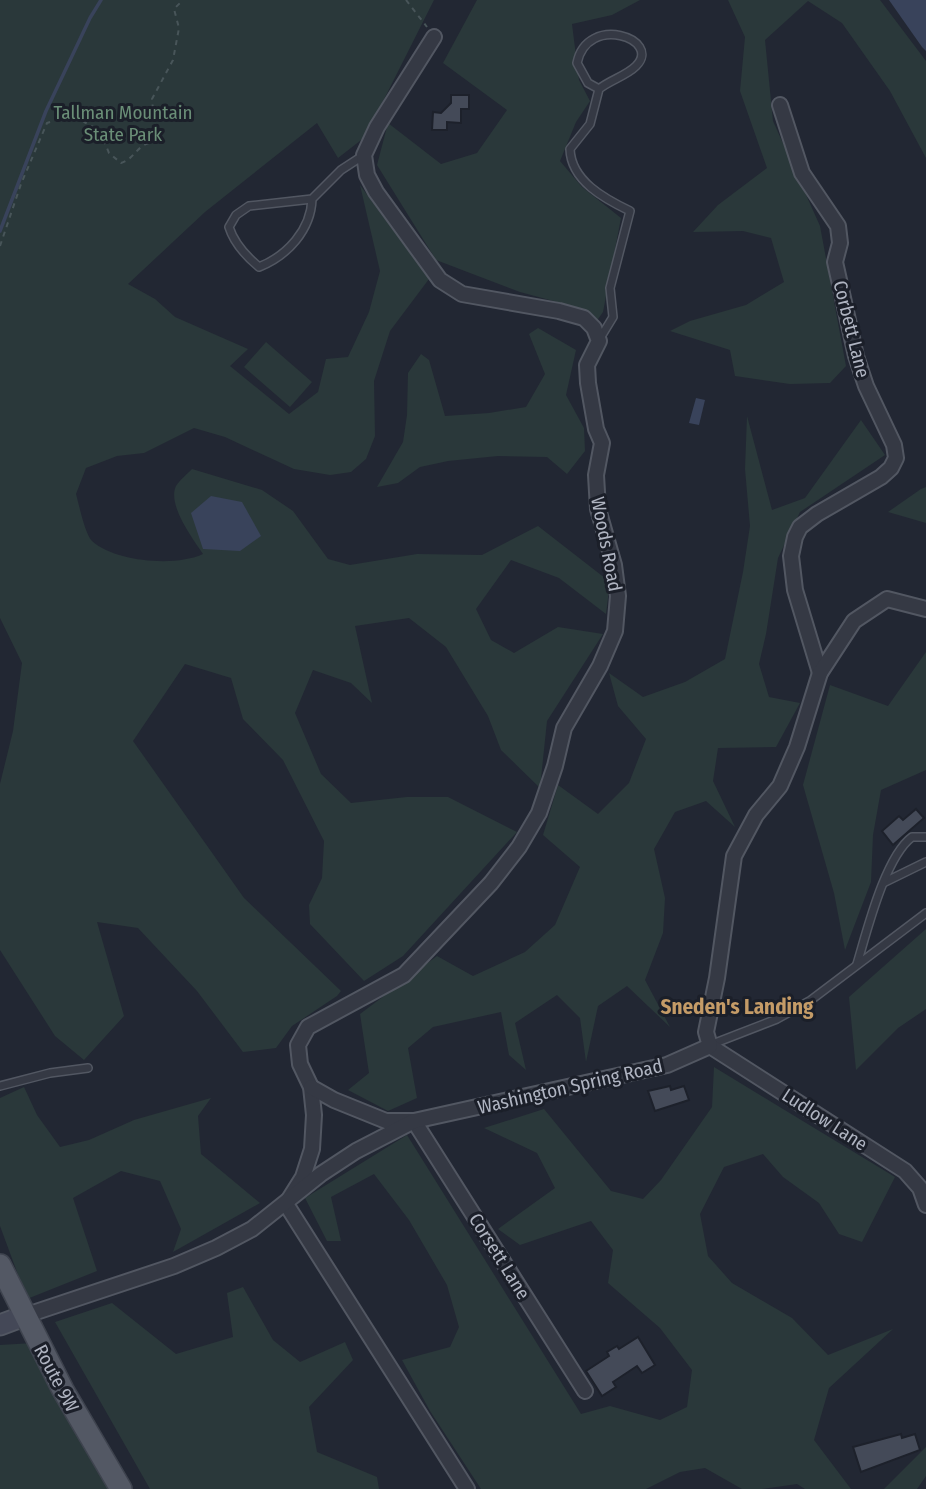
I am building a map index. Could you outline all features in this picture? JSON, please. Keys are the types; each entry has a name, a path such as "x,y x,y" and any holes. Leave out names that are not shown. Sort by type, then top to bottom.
{"main road":[{"name":"Route 9W","path":"0,1265 74,1409 121,1489"}],"street":[{"path":"433,37 377,127 365,155 367,175 376,192 440,280 462,294 584,318 594,328 599,341"},
{"name":"Corbett Lane","path":"780,106 802,173 838,226 841,243 835,261 856,356 866,386 894,445 896,458 891,468 881,477 817,514 800,527 795,537 791,556 795,590 820,673"},
{"name":"Woods Road","path":"286,1204 303,1177 312,1149 314,1115 311,1087 300,1064 298,1045 308,1027 404,975 491,883 519,847 539,813 564,729 600,666 615,631 618,596 613,557 598,509 596,475 602,443 596,429 587,365 599,341"},
{"path":"710,1046 706,1032 717,978 734,856 756,815 779,786 797,747 820,673 854,621 887,599 926,609"},
{"name":"Washington Spring Road","path":"24,1316 174,1266 216,1248 252,1229 321,1174 356,1151 414,1121 667,1065 710,1046"},
{"name":"Ludlow Lane","path":"710,1046 905,1171 923,1188 926,1205"},
{"path":"311,1087 334,1100 386,1121 414,1121"},
{"name":"Corsett Lane","path":"414,1121 585,1391"},
{"path":"286,1204 467,1489"},
{"path":"0,1325 24,1316"}],"lane":[{"path":"599,89 588,83 576,63 585,46 597,37 608,34 621,36 640,46 644,57 635,68 599,89 594,116 570,149 570,159 589,185 606,200 630,211 610,288 613,317 599,341"},
{"path":"312,199 312,214 292,245 278,259 260,267 250,260 232,236 229,227 236,215 249,206 312,199 341,170 365,155"},
{"path":"857,965 868,926 897,852 905,842 917,836 926,836"},
{"path":"885,882 926,862"},
{"path":"710,1046 792,1012 926,913"},
{"path":"0,1086 50,1073 88,1069"}],"path":[{"path":"0,246 21,184 47,123 73,115 80,118 93,128 99,129 110,153 121,163 130,160 141,146 149,143 155,130 152,99 171,68 179,29 174,9 183,0"},
{"path":"406,0 433,37"}],"green space":[{"name":"Tallman Mountain State Park","path":"0,0 434,0 365,137 338,158 317,123 205,212 128,284 155,299 175,317 248,349 230,366 289,414 318,392 326,359 348,357 369,312 380,271 360,185 429,279 390,331 374,381 375,436 366,459 351,472 330,475 294,469 225,437 194,428 144,453 117,456 86,468 76,494 92,541 115,554 146,560 178,560 203,554 182,522 175,503 176,486 192,469 262,490 293,511 328,559 350,565 417,554 482,555 538,526 610,582 606,614 559,578 511,560 476,609 491,640 514,653 558,627 603,634 547,721 540,788 501,750 488,716 446,647 409,618 355,626 372,703 351,683 313,670 295,713 321,774 351,803 407,797 448,797 517,832 403,956 364,981 310,924 309,905 322,878 324,841 283,760 243,719 231,678 185,664 133,741 244,898 341,991 292,1026 276,1048 243,1052 197,991 138,928 97,922 124,1016 84,1060 55,1036 0,950 0,784 13,731 22,663 0,618"},
{"path":"477,0 640,0 612,15 572,24 579,80 590,101 576,122 560,161 582,187 621,218 603,312 596,322 583,309 520,292 436,260 377,165 388,123 441,164 477,153 507,110 443,63"},
{"path":"728,0 880,0 926,61 926,158 890,91 842,23 808,1 765,40 773,121 820,226 846,366 830,383 790,384 735,376 730,350 670,331 690,321 746,305 784,282 771,238 743,231 693,232 718,205 767,168 740,91 745,37"},
{"path":"538,328 576,350 566,395 584,428 585,451 567,474 547,457 498,456 420,467 398,483 377,487 403,442 408,373 421,354 429,360 445,416 526,407 545,374 529,334"},
{"path":"266,342 312,382 290,407 244,367"},
{"path":"747,416 772,510 805,498 861,420 885,455 800,512 778,558 759,664 769,697 800,703 776,747 718,748 713,781 735,827 706,801 675,812 654,849 665,898 663,933 645,980 670,1027 627,986 598,1006 586,1062 580,1018 557,995 515,1023 526,1070 509,1055 501,1012 433,1027 408,1048 417,1098 388,1111 348,1090 369,1073 360,1014 437,956 473,976 525,952 555,925 580,867 543,835 558,785 598,814 629,783 646,739 618,706 609,673 643,697 685,682 725,659 750,526 745,469"},
{"path":"926,487 926,523 888,512 921,489"},
{"path":"926,652 926,770 881,790 873,835 871,882 845,950 834,893 803,785 830,685 888,706"},
{"path":"926,929 926,1009 898,1028 856,1070 849,997"},
{"path":"714,1067 895,1177 862,1242 839,1234 819,1203 783,1177 763,1154 724,1167 700,1214 708,1256 732,1283 792,1318 828,1355 893,1329 829,1388 814,1440 851,1489 805,1489 797,1484 742,1489 705,1468 680,1472 646,1489 481,1489 430,1411 402,1360 450,1347 459,1327 447,1285 409,1220 374,1174 331,1197 341,1241 327,1241 305,1198 407,1135 581,1414 610,1406 660,1420 687,1407 692,1370 660,1328 608,1283 613,1250 591,1221 520,1245 498,1229 555,1188 537,1153 484,1128 544,1109 611,1191 643,1199 661,1180 712,1107"},
{"path":"24,1087 37,1115 60,1147 89,1140 134,1120 211,1098 198,1116 201,1154 260,1203 173,1252 181,1229 160,1181 121,1171 73,1198 97,1271 27,1299 0,1226 0,1098"},
{"path":"243,1287 273,1340 300,1362 345,1342 353,1360 309,1407 317,1452 377,1477 379,1489 150,1489 55,1322 112,1303 176,1354 233,1337 227,1293"},
{"path":"33,1343 115,1489 0,1489 0,1345"},
{"path":"926,1447 926,1476 917,1489 884,1489"}],"water":[{"path":"889,0 926,0 926,51 922,47"},
{"path":"696,398 705,400 699,425 689,423"},
{"path":"211,496 242,502 261,536 240,551 203,549 191,513"}],"building":[{"path":"451,95 469,95 469,109 461,109 461,123 447,122 447,130 432,130 433,112 441,113 451,103"},
{"path":"916,809 924,818 893,845 882,831 899,816 903,820"},
{"path":"670,1086 671,1090 684,1086 689,1100 655,1111 648,1091"},
{"path":"638,1337 655,1365 642,1373 637,1366 613,1382 616,1387 602,1396 586,1371 609,1356 607,1352 617,1346 619,1349"},
{"path":"901,1434 902,1438 915,1434 920,1450 861,1472 853,1447"}],"waterway":[{"path":"0,231 46,111 101,0"}],"district":[{"name":"Sneden's Landing","path":"737,1007"}]}
